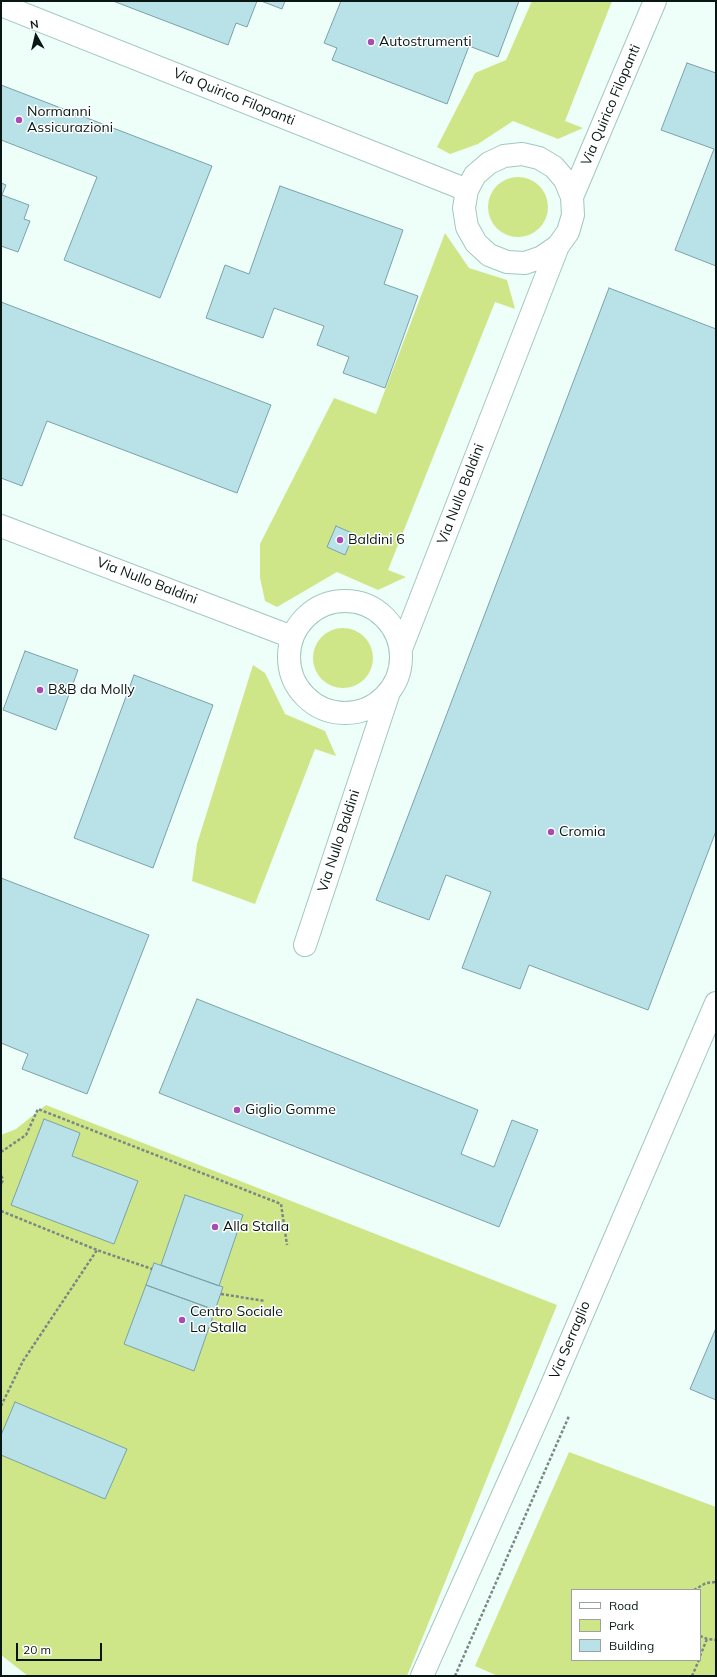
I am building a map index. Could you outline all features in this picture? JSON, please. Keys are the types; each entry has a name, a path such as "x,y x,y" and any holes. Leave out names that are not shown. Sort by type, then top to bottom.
{"street":[{"name":"Via Quirico Filopanti","path":"1,5 467,190"},
{"name":"Via Quirico Filopanti","path":"572,197 652,7"},
{"name":"Via Quirico Filopanti","path":"487,428 558,246 568,232 573,215 572,197 566,180 554,167 539,158 522,154 504,156 489,163 475,175 467,190 464,208 467,227 476,243 489,255 507,262 525,263 542,257 558,246"},
{"name":"Via Nullo Baldini","path":"401,649 487,428"},
{"name":"Via Nullo Baldini","path":"1,526 292,637"},
{"name":"Via Nullo Baldini","path":"305,945 389,692 397,679 401,664 401,649 396,632 384,616 369,606 351,601 333,602 315,609 301,621 292,637 289,654 290,672 298,688 310,701 325,709 342,713 360,711 376,704 389,692"},
{"name":"Via Serraglio","path":"422,1676 544,1403 716,1003"}],"path":[{"path":"1,1152 26,1135 38,1109 280,1204 287,1245"},
{"path":"1,1176 3,1179 1,1186"},
{"path":"1,1211 97,1250 152,1270"},
{"path":"1,1406 23,1361 97,1250"},
{"path":"221,1294 265,1301"},
{"path":"456,1676 567,1421"},
{"path":"696,1589 706,1583 716,1582"},
{"path":"701,1636 716,1640"},
{"path":"701,1654 707,1639"},
{"path":"692,1676 699,1661"}],"green space":[{"path":"532,1 612,1 565,121 583,128 558,139 513,121 478,144 450,154 437,147 475,73 506,60"},
{"path":"512,177 524,177 540,185 546,195 548,207 546,219 540,229 524,237 512,237 496,229 488,213 488,201 496,185"},
{"path":"445,233 469,268 507,280 515,309 495,302 388,570 406,577 378,590 337,572 277,607 265,601 260,578 260,544 334,398 376,414"},
{"path":"337,628 349,628 365,636 371,646 373,658 371,670 365,680 349,688 337,688 321,680 313,664 313,652 321,636"},
{"path":"253,665 265,673 285,714 325,731 336,756 315,749 255,904 192,881 197,844"},
{"path":"46,1105 557,1305 407,1676 28,1676 1,1655 1,1135 16,1129"},
{"path":"569,1452 716,1507 716,1676 498,1676 475,1666"}],"building":[{"path":"113,1 257,1 247,27 236,23 228,45"},
{"path":"261,1 285,1 282,9"},
{"path":"341,1 519,1 498,57 469,46 447,104 332,60 337,48 324,43"},
{"path":"687,63 716,73 716,266 675,250 714,149 661,130"},
{"path":"1,85 212,166 160,298 64,260 97,177 1,140"},
{"path":"1,183 6,185 2,195 29,205 24,219 30,221 18,252 1,246"},
{"path":"280,186 403,230 384,284 418,296 385,388 343,373 349,357 317,345 324,326 274,308 263,338 206,318 225,265 249,274"},
{"path":"609,288 716,329 716,831 648,1010 529,965 520,989 462,968 491,892 446,875 429,920 376,900"},
{"path":"1,302 271,405 237,493 47,421 22,486 1,478"},
{"name":"Baldini 6","path":"336,526 354,534 345,555 327,547"},
{"path":"25,651 78,670 56,730 3,710"},
{"path":"134,675 213,705 153,868 74,838"},
{"path":"1,878 149,935 87,1094 22,1069 28,1054 1,1043"},
{"path":"197,999 478,1110 461,1154 494,1167 512,1120 538,1130 499,1227 159,1093"},
{"path":"44,1119 80,1133 72,1156 138,1181 114,1244 11,1205"},
{"path":"185,1195 243,1215 219,1286 161,1265"},
{"path":"154,1263 223,1287 215,1310 146,1285"},
{"path":"146,1285 215,1310 194,1371 124,1344"},
{"path":"716,1328 716,1400 690,1389"},
{"path":"15,1402 127,1449 105,1499 1,1455 1,1435"}],"place":[{"name":"Autostrumenti","path":"371,42"},
{"name":"Normanni Assicurazioni","path":"19,120"},
{"name":"Baldini 6","path":"340,540"},
{"name":"B&B da Molly","path":"40,690"},
{"name":"Cromia","path":"551,832"},
{"name":"Giglio Gomme","path":"237,1110"},
{"name":"Alla Stalla","path":"215,1227"},
{"name":"Centro Sociale La Stalla","path":"182,1320"}]}
